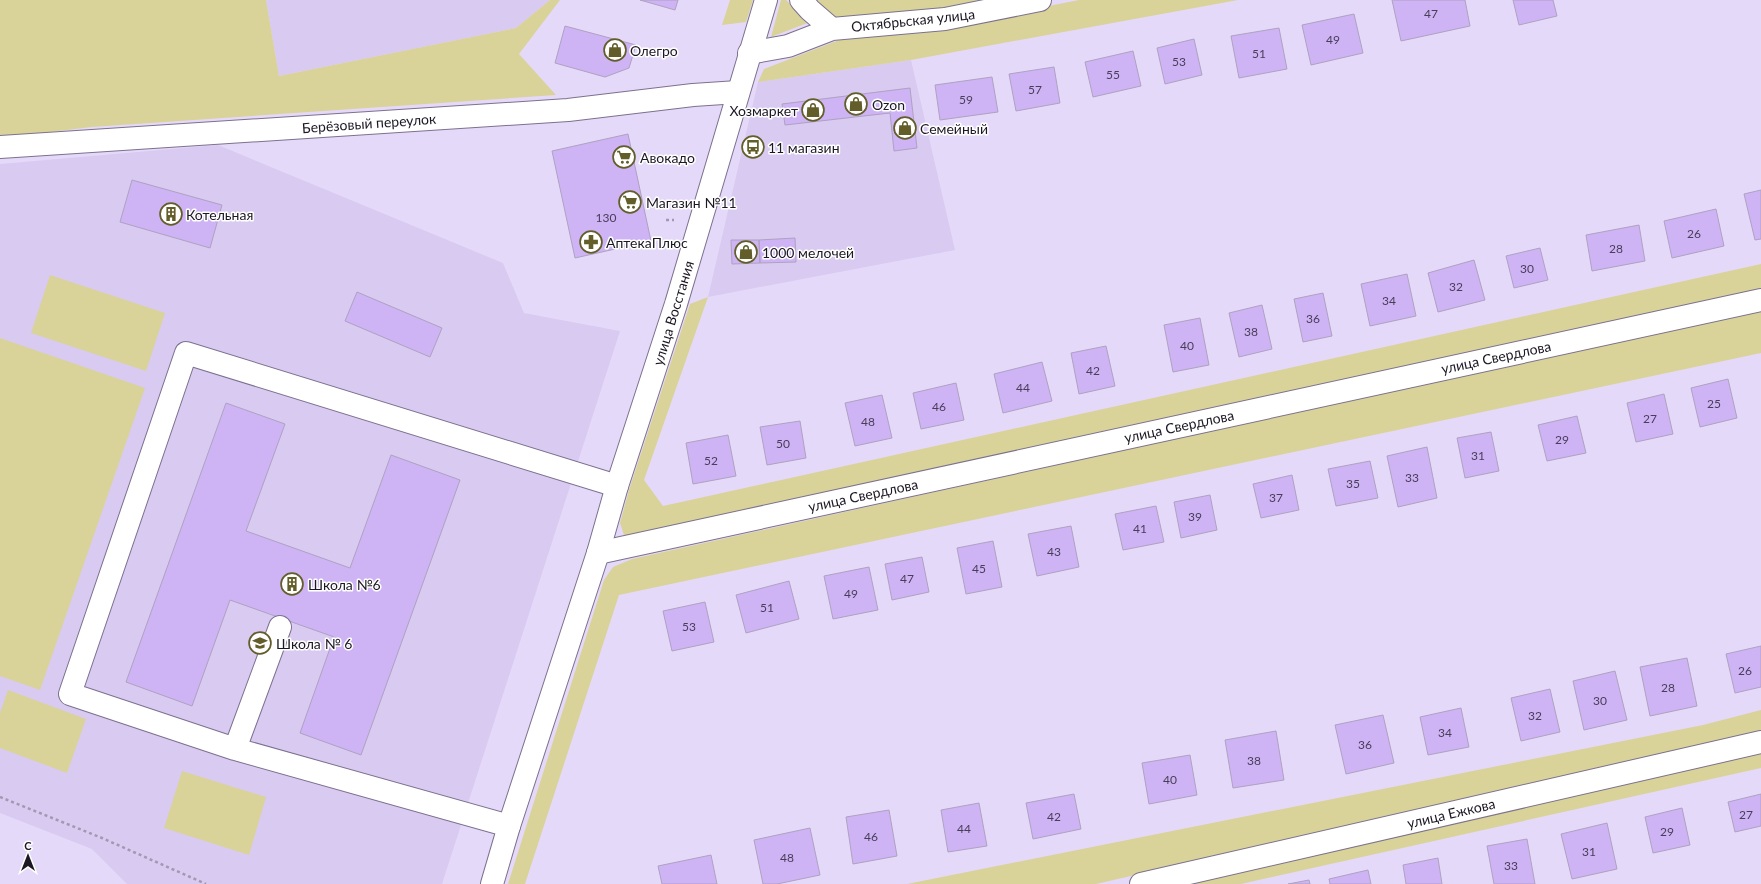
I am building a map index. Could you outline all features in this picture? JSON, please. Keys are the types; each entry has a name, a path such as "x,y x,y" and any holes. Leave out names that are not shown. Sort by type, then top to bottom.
{"street":[{"name":"улица Восстания","path":"492,884 509,826 598,553 617,486 676,304 749,53 766,0"},
{"name":"Октябрьская улица","path":"801,0 810,10 832,28"},
{"name":"Октябрьская улица","path":"749,53 788,46 832,28 945,19 1040,0"},
{"name":"Берёзовый переулок","path":"0,147 568,110 693,95 738,92"},
{"name":"улица Свердлова","path":"598,553 1761,300"},
{"path":"509,826 235,750 70,694 186,353 617,486"},
{"path":"235,750 280,627"},
{"name":"улица Ежкова","path":"1142,884 1761,742"}],"path":[{"path":"0,797 102,838 206,884"}],"shaded area":[{"path":"0,0 266,0 279,76 516,28 550,0 560,0 519,54 556,95 92,127 0,138"},
{"path":"266,0 550,0 516,28 279,76"},
{"path":"730,0 753,0 746,22 722,25"},
{"path":"781,0 786,0 810,22 771,37"},
{"path":"817,0 988,0 945,9 839,19 825,9"},
{"path":"1079,0 1238,0 911,60 758,82 764,69 839,40 948,26"},
{"path":"911,60 955,250 708,297 758,82"},
{"name":"Школа № 6","path":"218,145 503,263 524,313 620,331 442,884 127,884 92,849 0,813 0,164"},
{"path":"1761,264 1761,291 635,539 624,535 620,523 629,490 690,304 708,297 644,480 663,506"},
{"path":"50,275 165,313 146,371 31,333"},
{"path":"1761,309 1761,353 619,595 525,884 508,884 604,580 613,567 632,559"},
{"path":"0,338 145,388 40,690 0,676"},
{"path":"8,690 86,719 67,773 0,748 0,713"},
{"path":"1761,710 1761,732 1096,884 907,884 1703,725"},
{"path":"1761,750 1761,768 1241,884 1176,884"},
{"path":"182,771 266,797 249,855 164,828"}],"building":[{"path":"640,0 678,0 675,10"},
{"path":"1392,0 1465,0 1470,26 1401,41"},
{"path":"1513,0 1553,0 1557,16 1519,25"},
{"path":"1354,14 1363,53 1311,65 1302,25"},
{"path":"565,26 636,45 629,68 605,77 555,63"},
{"path":"1279,28 1287,69 1239,78 1231,36"},
{"path":"1194,39 1202,75 1165,84 1157,48"},
{"path":"1133,51 1141,86 1093,97 1085,62"},
{"path":"1054,67 1060,103 1016,111 1009,74"},
{"path":"992,77 998,112 940,120 935,85"},
{"path":"910,88 917,148 894,151 890,113 785,125 782,104"},
{"path":"628,134 651,241 575,258 552,151"},
{"name":"Котельная","path":"132,180 222,205 210,248 120,222"},
{"path":"1761,190 1761,239 1755,240 1744,194"},
{"path":"1716,209 1724,246 1672,258 1664,221"},
{"path":"1639,225 1645,261 1592,271 1586,235"},
{"path":"795,238 796,262 760,263 759,240"},
{"path":"731,240 759,240 760,263 732,264"},
{"path":"1540,248 1548,280 1514,288 1506,256"},
{"path":"1474,260 1485,300 1438,312 1428,273"},
{"path":"1407,274 1416,316 1370,326 1361,284"},
{"path":"357,292 442,328 430,357 345,321"},
{"path":"1323,293 1332,336 1303,342 1294,299"},
{"path":"1262,305 1272,349 1239,357 1229,313"},
{"path":"1200,318 1209,365 1173,372 1164,325"},
{"path":"1106,346 1115,386 1079,394 1071,353"},
{"path":"1042,362 1052,401 1003,413 994,374"},
{"path":"1728,379 1737,418 1700,427 1691,388"},
{"path":"956,383 964,420 921,429 913,393"},
{"path":"1664,394 1673,434 1636,442 1627,403"},
{"path":"882,395 892,438 855,446 845,403"},
{"name":"Школа №6","path":"226,403 285,424 246,531 350,568 391,455 460,480 361,755 300,733 334,637 230,600 192,706 126,682"},
{"path":"1577,416 1586,453 1547,461 1538,425"},
{"path":"800,421 806,458 767,465 760,427"},
{"path":"1491,432 1499,471 1465,478 1457,438"},
{"path":"728,435 736,476 693,484 686,443"},
{"path":"1427,447 1437,498 1398,507 1387,456"},
{"path":"1370,461 1378,498 1336,506 1328,469"},
{"path":"1292,475 1299,510 1261,518 1253,484"},
{"path":"1210,495 1217,530 1181,538 1174,502"},
{"path":"1156,506 1164,542 1123,550 1115,514"},
{"path":"1071,526 1079,567 1037,576 1028,534"},
{"path":"993,541 1002,587 966,594 957,548"},
{"path":"922,557 929,592 892,600 885,564"},
{"path":"869,567 878,610 833,619 824,576"},
{"path":"789,581 799,619 746,633 736,595"},
{"path":"705,602 714,642 672,651 663,611"},
{"path":"1761,646 1761,687 1735,693 1726,654"},
{"path":"1687,658 1697,706 1650,716 1640,667"},
{"path":"1615,671 1627,720 1584,730 1573,681"},
{"path":"1550,689 1560,732 1521,741 1511,698"},
{"path":"1461,708 1469,747 1428,755 1420,717"},
{"path":"1383,715 1394,763 1346,774 1335,725"},
{"path":"1276,731 1284,780 1233,788 1225,740"},
{"path":"1190,755 1197,795 1149,804 1142,763"},
{"path":"1074,794 1081,829 1033,839 1026,803"},
{"path":"1761,794 1761,826 1735,832 1728,802"},
{"path":"979,803 987,846 948,852 941,810"},
{"path":"1682,808 1690,845 1653,853 1645,817"},
{"path":"889,810 897,856 853,864 846,817"},
{"path":"1607,823 1617,869 1572,879 1561,834"},
{"path":"810,828 820,875 777,884 763,884 754,840"},
{"path":"1527,839 1535,884 1494,884 1487,846"},
{"path":"711,855 717,884 662,884 658,866"},
{"path":"1438,858 1442,884 1406,884 1403,865"},
{"path":"1368,870 1371,884 1330,884 1329,879"},
{"path":"1309,880 1310,884 1288,884"}],"place":[{"name":"Олегро","path":"615,50"},
{"name":"Ozon","path":"856,104"},
{"name":"Хозмаркет","path":"813,110"},
{"name":"Семейный","path":"905,128"},
{"name":"11 магазин","path":"753,147"},
{"name":"Авокадо","path":"624,157"},
{"name":"Магазин №11","path":"630,202"},
{"name":"Котельная","path":"171,214"},
{"name":"АптекаПлюс","path":"591,242"},
{"name":"1000 мелочей","path":"746,252"},
{"name":"Школа №6","path":"292,584"},
{"name":"Школа № 6","path":"260,643"}]}
